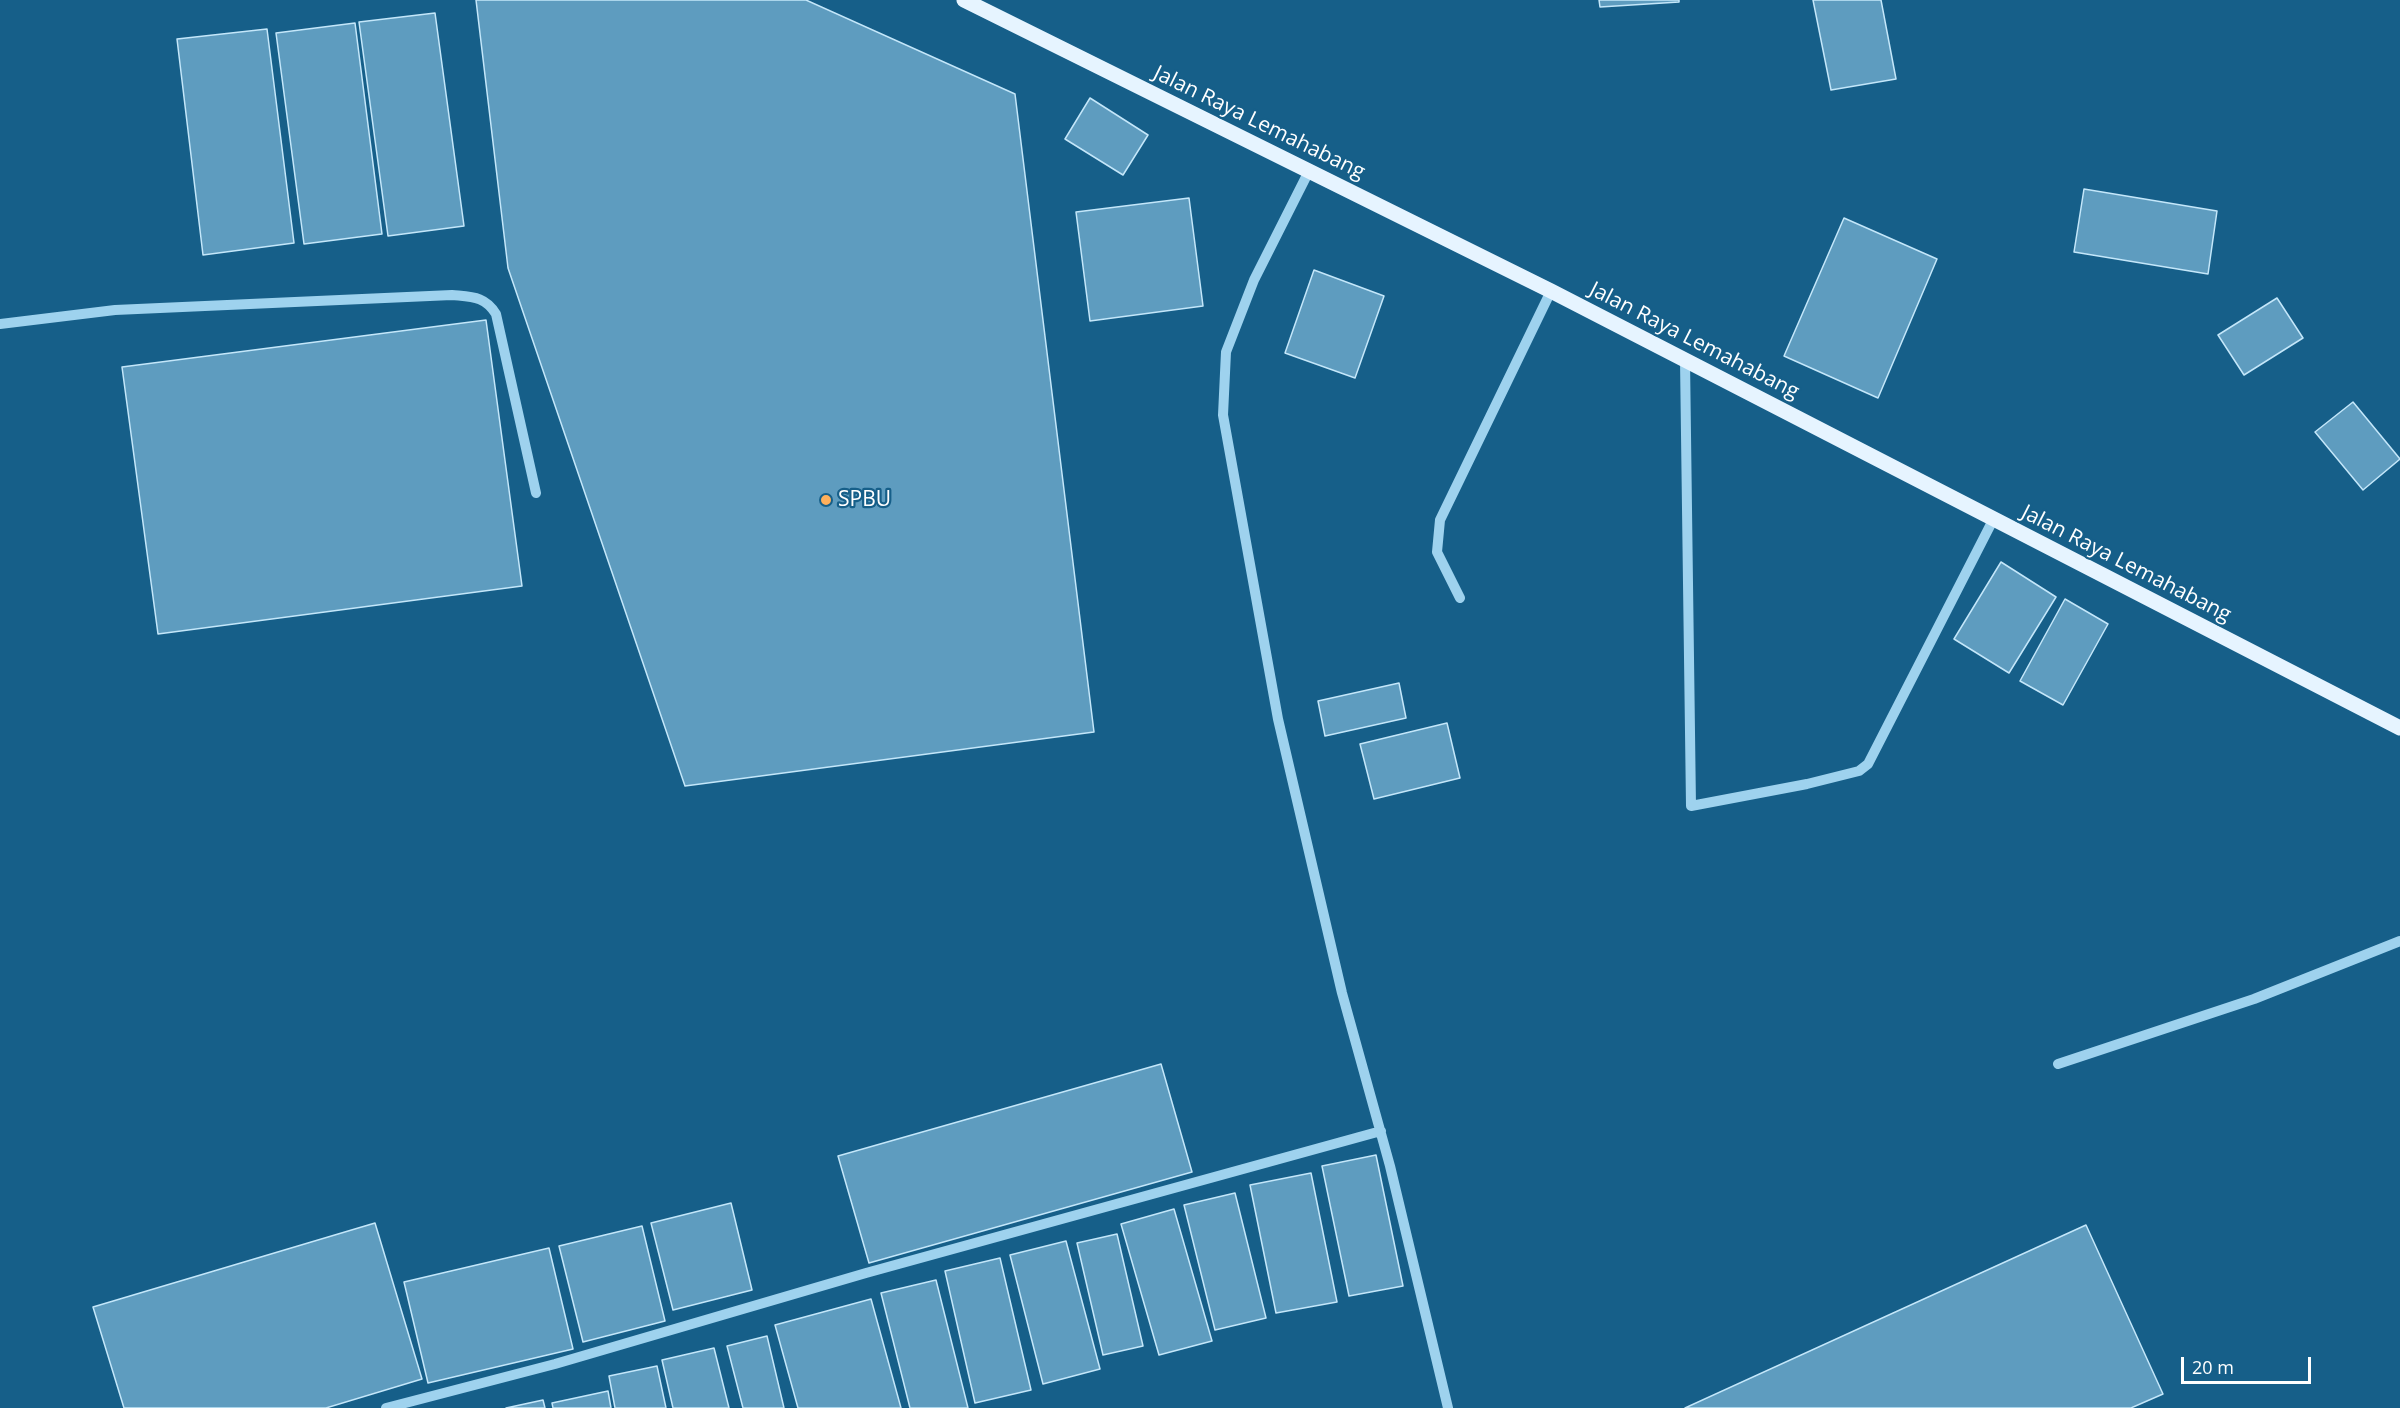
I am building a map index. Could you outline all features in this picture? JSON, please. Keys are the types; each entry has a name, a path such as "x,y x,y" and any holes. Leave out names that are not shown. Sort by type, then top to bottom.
{"main road":[{"name":"Jalan Raya Lemahabang","path":"964,0 1551,291 2400,728"}],"street":[{"path":"1309,171 1254,280 1226,352 1224,415 1278,719 1342,993 1381,1131 1448,1408"},
{"path":"1460,598 1437,552 1440,520 1551,291"},
{"path":"0,324 115,310 452,295 480,297 496,314 536,493"},
{"path":"1685,360 1691,806 1807,784 1859,771 1868,764 1993,520"},
{"path":"2058,1064 2254,999 2400,940"},
{"path":"386,1408 555,1364 866,1273 1381,1131"}],"building":[{"name":"SPBU","path":"476,0 806,0 1015,94 1094,732 685,786 508,268"},
{"path":"1599,0 1679,0 1679,2 1600,7"},
{"path":"1813,0 1881,0 1896,79 1831,90"},
{"path":"435,13 464,226 388,236 359,22"},
{"path":"355,23 382,234 304,244 276,33"},
{"path":"267,29 294,243 203,255 177,39"},
{"path":"1090,98 1148,135 1123,175 1065,139"},
{"path":"2084,189 2217,211 2208,274 2074,252"},
{"path":"1189,198 1203,306 1090,321 1076,212"},
{"path":"1844,218 1937,259 1878,398 1784,356"},
{"path":"1314,270 1384,296 1355,378 1285,353"},
{"path":"2277,298 2303,338 2244,375 2218,335"},
{"path":"486,320 522,586 158,634 122,367"},
{"path":"2353,402 2400,459 2363,490 2315,432"},
{"path":"2001,562 2056,597 2009,673 1954,639"},
{"path":"2065,599 2108,624 2063,705 2020,681"},
{"path":"1399,683 1406,718 1325,736 1318,701"},
{"path":"1447,723 1460,778 1374,799 1360,744"},
{"path":"1161,1064 1192,1172 869,1263 838,1156"},
{"path":"1376,1155 1403,1286 1349,1296 1322,1166"},
{"path":"1311,1173 1337,1302 1276,1313 1250,1185"},
{"path":"1235,1193 1266,1318 1215,1330 1184,1205"},
{"path":"731,1203 752,1290 673,1310 651,1223"},
{"path":"1174,1209 1212,1341 1159,1355 1121,1224"},
{"path":"375,1223 422,1379 326,1408 124,1408 93,1307"},
{"path":"2086,1225 2163,1394 2131,1408 1685,1408"},
{"path":"642,1226 665,1321 583,1342 559,1246"},
{"path":"1117,1234 1143,1346 1103,1355 1077,1243"},
{"path":"1066,1241 1100,1369 1043,1384 1010,1255"},
{"path":"549,1248 573,1349 428,1383 404,1282"},
{"path":"1000,1258 1031,1390 975,1403 945,1271"},
{"path":"936,1280 968,1408 910,1408 881,1293"},
{"path":"871,1299 901,1408 798,1408 775,1325"},
{"path":"767,1336 784,1408 743,1408 727,1346"},
{"path":"714,1348 729,1408 673,1408 662,1360"},
{"path":"657,1366 666,1408 615,1408 609,1376"},
{"path":"608,1391 611,1408 553,1408 552,1403"},
{"path":"543,1400 545,1408 506,1408"}],"place":[{"name":"SPBU","path":"826,500"}]}
